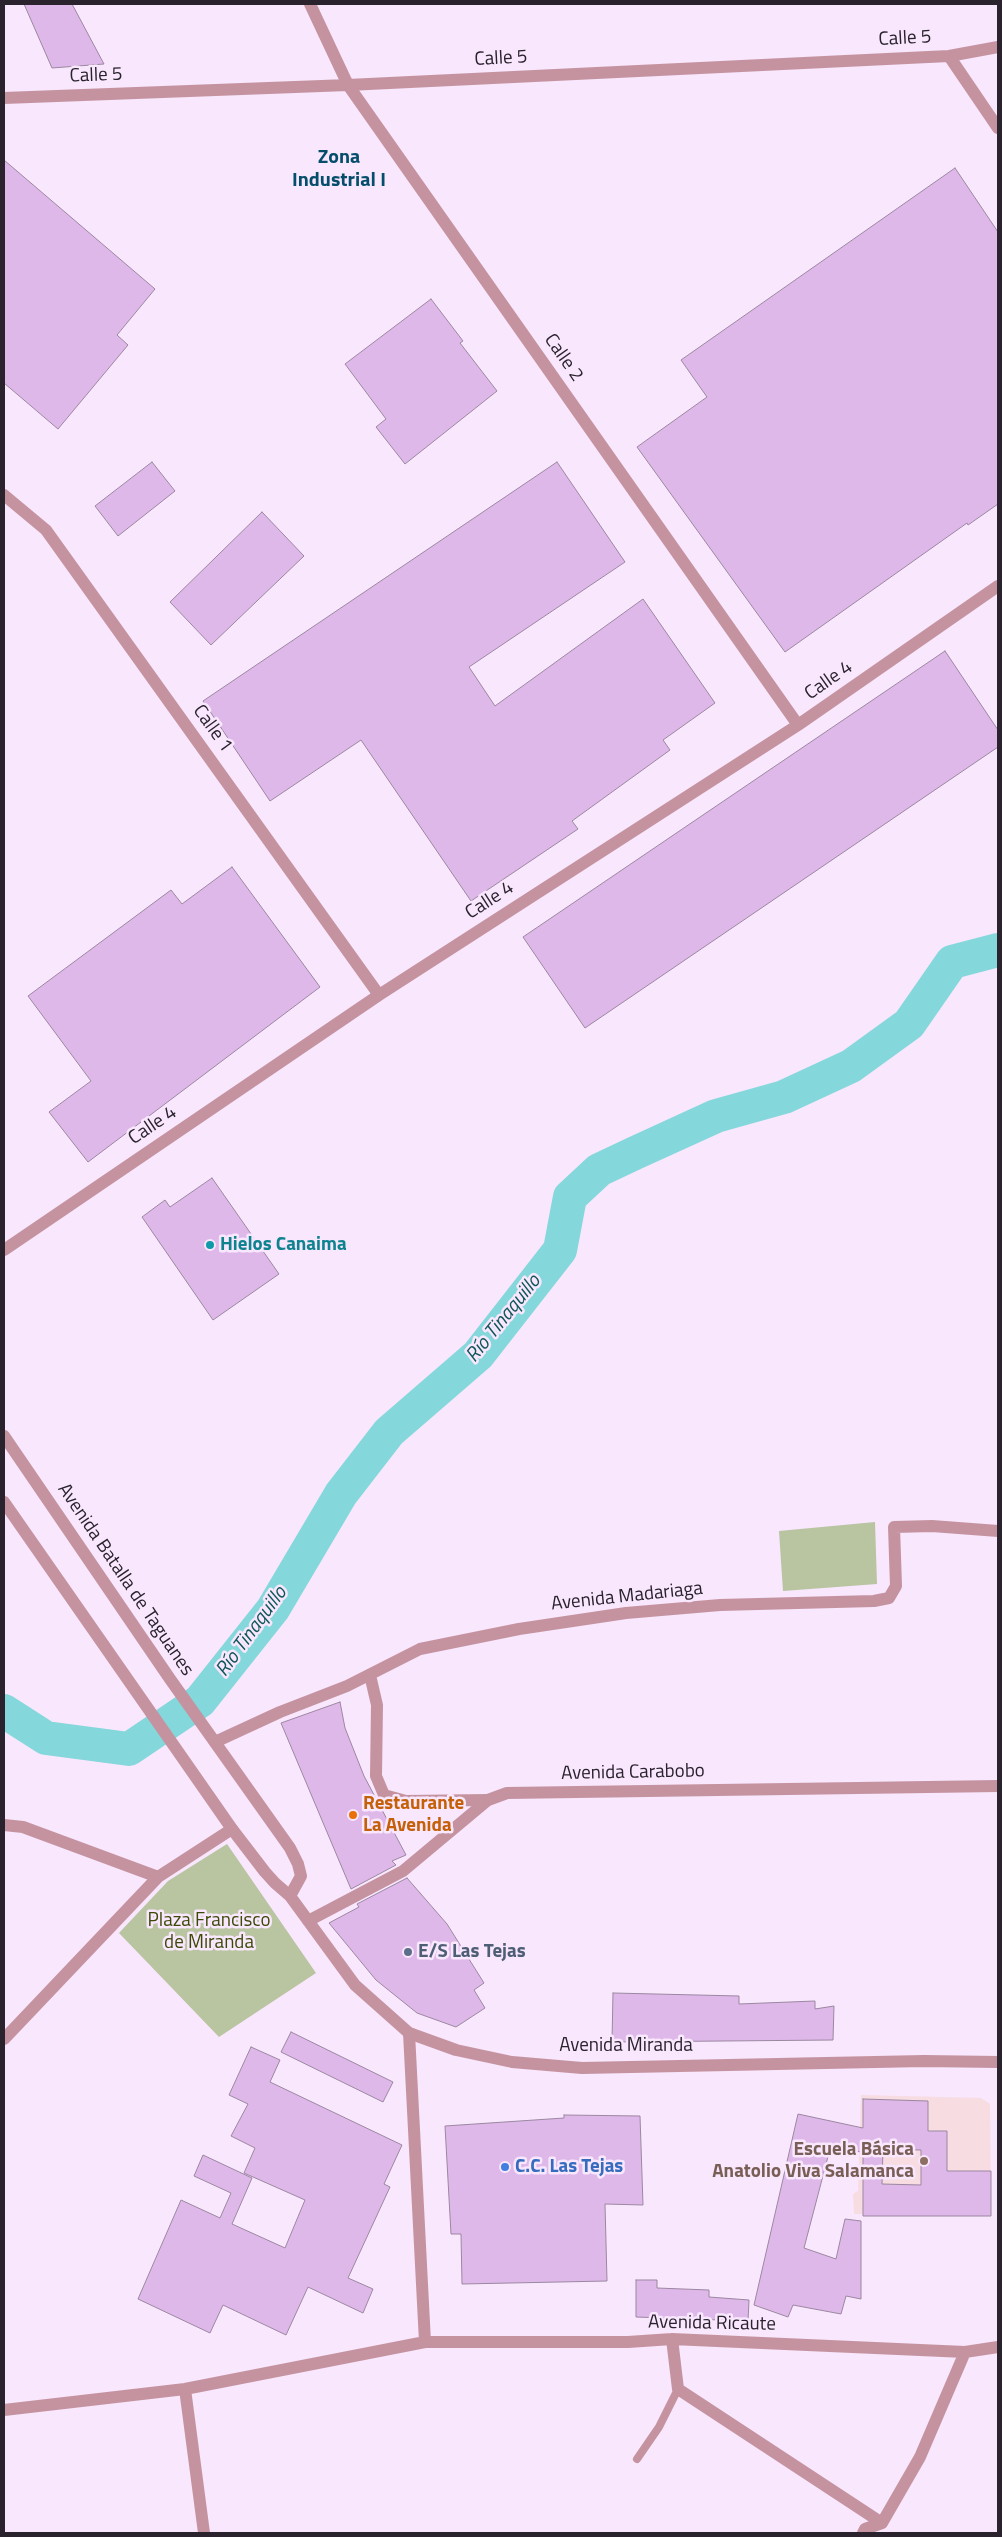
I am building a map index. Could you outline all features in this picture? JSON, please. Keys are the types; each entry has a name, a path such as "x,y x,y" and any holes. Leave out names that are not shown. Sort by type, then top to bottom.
{"street":[{"name":"Calle 2","path":"310,4 348,85 798,725"},
{"name":"Calle 5","path":"4,98 348,85 949,56 998,47"},
{"path":"949,56 998,128"},
{"name":"Calle 1","path":"4,494 46,530 379,995"},
{"name":"Calle 4","path":"4,1250 379,995 798,725 998,586"},
{"name":"Avenida Batalla de Taguanes","path":"4,1436 170,1680 290,1848 298,1864 301,1876 290,1896"},
{"path":"4,1502 232,1829 274,1883 290,1896 308,1921"},
{"name":"Avenida Madariaga","path":"215,1742 370,1675 420,1649 519,1629 626,1613 720,1605 874,1601 889,1598 896,1586 894,1527 932,1526 998,1531"},
{"path":"370,1675 376,1705 376,1776 384,1795 406,1801 488,1800"},
{"name":"Avenida Carabobo","path":"308,1921 403,1871 488,1800 507,1793 998,1786"},
{"path":"4,1825 22,1827 158,1877"},
{"path":"4,2039 158,1877 232,1829"},
{"name":"Avenida Miranda","path":"308,1921 355,1985 409,2033 456,2050 512,2062 582,2068 924,2060 998,2062"},
{"path":"409,2033 425,2342"},
{"path":"672,2339 678,2389 882,2524"},
{"name":"Avenida Ricaute","path":"4,2410 185,2389 425,2342 628,2342 672,2339 965,2352 998,2347"},
{"path":"867,2532 882,2524 920,2457 965,2352"},
{"path":"185,2389 204,2533"}],"lane":[{"path":"637,2459 659,2427 678,2389"}],"shaded area":[{"name":"Escuela Básica Anatolio Viva Salamanca","path":"861,2095 981,2098 990,2104 991,2216 854,2214 853,2194 858,2191"}],"green space":[{"path":"875,1522 877,1584 783,1591 779,1531"},
{"name":"Plaza Francisco de Miranda","path":"227,1844 316,1973 219,2037 119,1933 168,1881"}],"building":[{"path":"24,4 72,4 104,64 52,68"},
{"path":"4,160 155,289 117,335 128,345 58,429 4,383"},
{"path":"955,168 998,232 998,504 968,525 967,523 785,652 637,447 707,397 681,360"},
{"path":"431,299 463,341 460,343 497,391 405,464 376,427 386,419 345,364"},
{"path":"152,462 175,491 118,536 95,506"},
{"path":"557,462 625,562 469,667 495,706 643,599 715,703 663,740 670,750 572,821 578,829 471,901 361,740 270,801 203,701"},
{"path":"262,512 304,556 211,645 170,602"},
{"path":"945,651 998,730 998,747 585,1028 523,937"},
{"path":"232,867 320,987 88,1162 49,1112 91,1081 28,996 171,890 182,904"},
{"name":"Hielos Canaima","path":"212,1178 279,1274 213,1320 142,1217 165,1200 170,1207"},
{"name":"Restaurante La Avenida","path":"340,1702 345,1728 364,1776 406,1855 392,1861 396,1865 351,1889 281,1723"},
{"name":"E/S Las Tejas","path":"407,1878 447,1924 484,1983 474,1990 485,2008 456,2027 417,2013 376,1980 329,1923 359,1907 357,1904"},
{"path":"613,1993 739,1996 739,2004 815,2001 815,2009 834,2006 833,2040 612,2042"},
{"path":"291,2032 393,2082 383,2102 281,2052"},
{"path":"251,2047 280,2060 270,2082 402,2145 384,2184 390,2187 348,2278 373,2289 363,2313 308,2287 286,2335 223,2305 210,2333 138,2299 181,2200 220,2218 231,2193 194,2176 203,2155 252,2178 232,2224 285,2248 305,2200 244,2173 255,2148 231,2136 248,2104 229,2095"},
{"path":"863,2099 928,2101 928,2131 947,2131 947,2171 991,2171 991,2216 863,2216 863,2152 830,2149 804,2248 836,2259 845,2219 861,2221 861,2299 846,2296 841,2314 793,2305 788,2317 754,2305 798,2114 863,2128","holes":["883,2149 921,2150 921,2185 882,2184"]},
{"path":"564,2115 640,2116 643,2205 605,2204 607,2281 462,2284 461,2234 451,2234 445,2126 564,2118"},
{"path":"636,2280 657,2280 657,2288 709,2290 709,2297 749,2300 748,2321 636,2317"}],"waterway":[{"name":"Río Tinaquillo","path":"4,1711 46,1738 129,1749 200,1701 273,1609 341,1494 389,1432 478,1355 560,1250 570,1197 599,1170 635,1153 716,1116 784,1097 851,1066 909,1024 952,962 998,950"}],"place":[{"name":"Hielos Canaima","path":"210,1245"},
{"name":"Restaurante La Avenida","path":"353,1815"},
{"name":"E/S Las Tejas","path":"408,1952"},
{"name":"Escuela Básica Anatolio Viva Salamanca","path":"924,2161"},
{"name":"C.C. Las Tejas","path":"505,2167"}],"district":[{"name":"Zona Industrial I","path":"339,170"}]}
